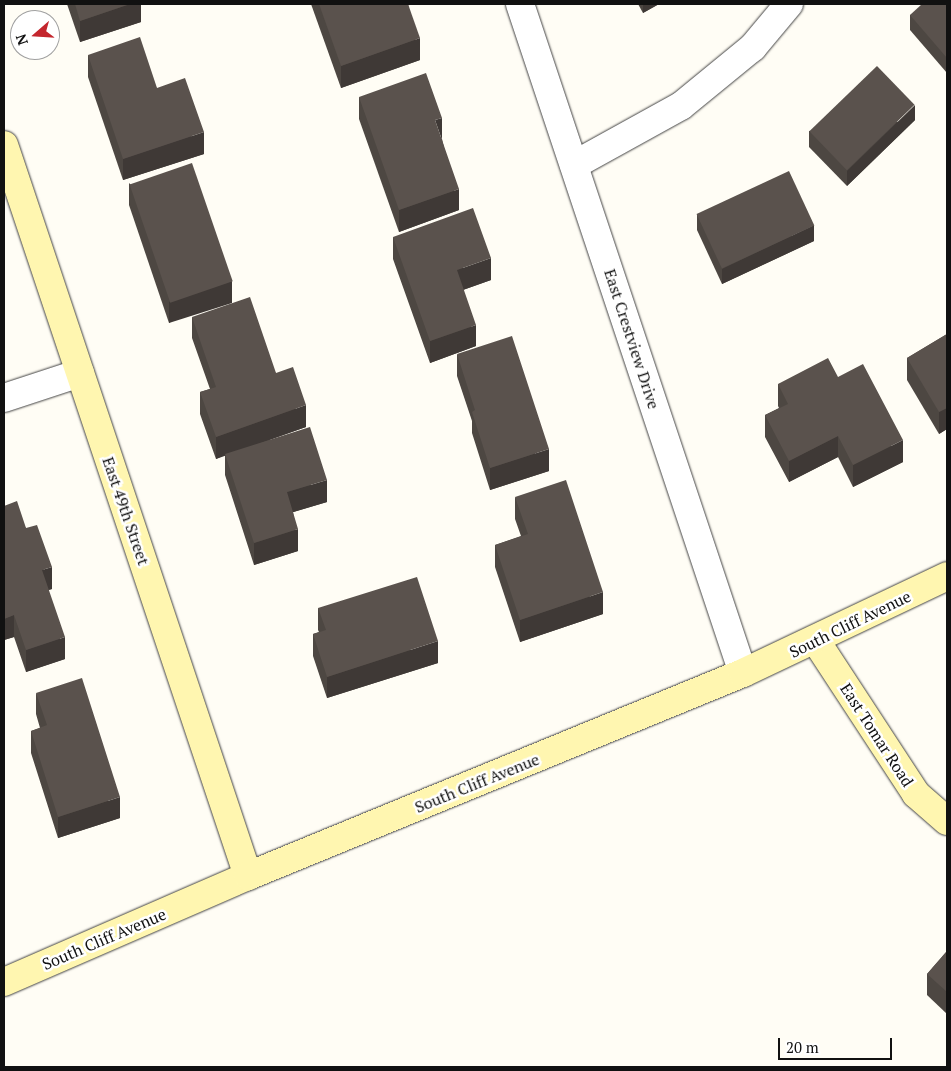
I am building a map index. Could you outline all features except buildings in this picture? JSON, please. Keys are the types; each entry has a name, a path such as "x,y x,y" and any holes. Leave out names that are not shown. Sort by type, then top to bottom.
{"main road":[{"name":"East 49th Street","path":"4,145 248,876"},
{"name":"South Cliff Avenue","path":"4,982 248,876 743,674 816,641 947,576"},
{"name":"East Tomar Road","path":"816,641 916,794 947,821"}],"street":[{"name":"East Crestview Drive","path":"520,4 743,674"},
{"path":"574,164 681,106 753,47 789,4"},
{"path":"4,398 80,373"}]}
